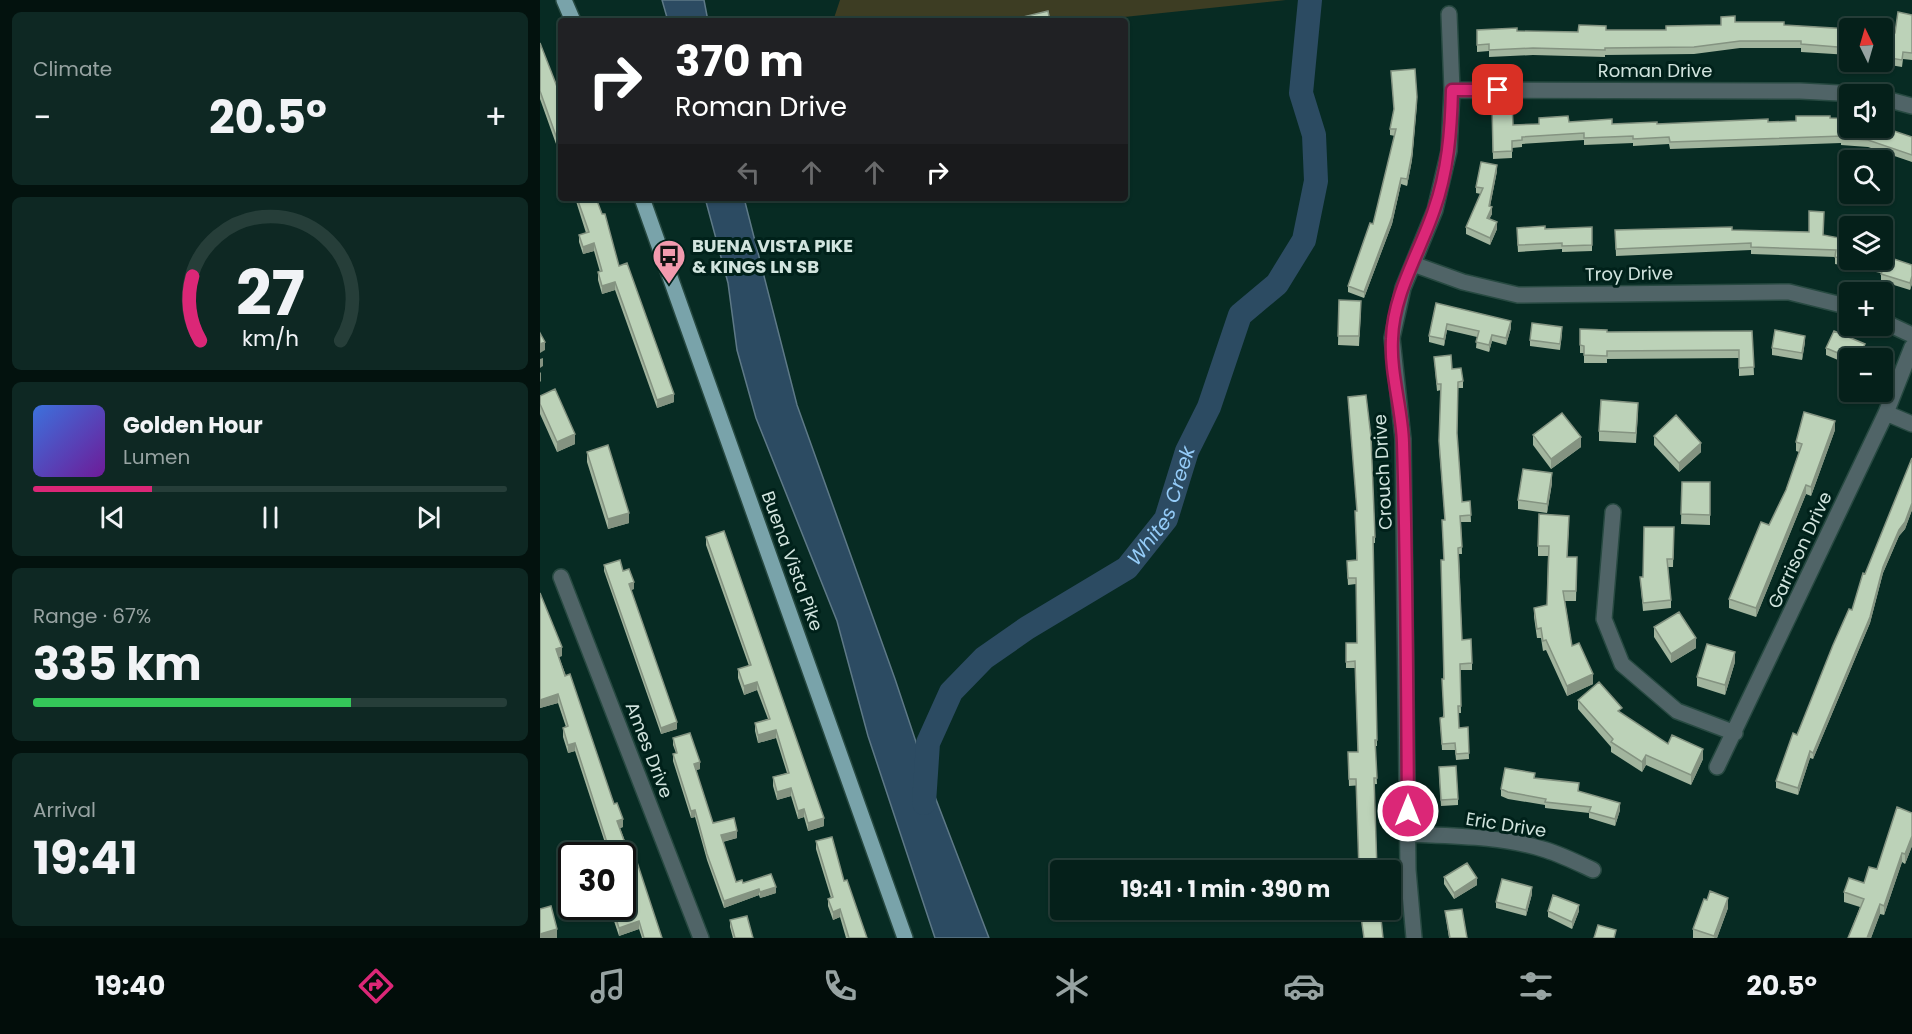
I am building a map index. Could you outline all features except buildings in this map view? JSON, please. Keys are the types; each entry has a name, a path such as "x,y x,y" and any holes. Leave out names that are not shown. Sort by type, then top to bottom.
{"main road":[{"path":"564,0 572,18"},
{"name":"Buena Vista Pike","path":"643,201 905,938"}],"street":[{"name":"Crouch Drive","path":"1414,938 1408,834 1403,439 1392,338 1403,288 1435,210 1449,151 1452,90 1449,14"},
{"name":"Roman Drive","path":"1452,90 1839,93"},
{"path":"1893,101 1912,106"},
{"name":"Troy Drive","path":"1413,264 1463,282 1518,295 1789,292 1839,304"},
{"path":"1893,326 1912,335"},
{"name":"Garrison Drive","path":"1717,767 1736,733 1886,413 1912,347"},
{"path":"1886,413 1912,424"},
{"path":"1612,512 1604,619 1622,664 1677,711 1736,733"},
{"name":"Ames Drive","path":"561,577 701,938"},
{"name":"Eric Drive","path":"1408,834 1457,836 1519,844 1545,850 1593,870"}],"shaded area":[{"path":"840,0 1286,0 1115,18 834,18"}],"water":[{"path":"662,0 704,0 707,18 667,18"},
{"path":"706,201 745,201 797,405 929,781 989,938 935,938 868,736 837,621 756,418 737,350 728,283"}],"waterway":[{"name":"Whites Creek","path":"924,803 928,743 951,692 984,658 1027,628 1127,568 1166,519 1187,451 1209,407 1240,315 1277,284 1304,240 1316,181 1314,135 1301,93 1310,0"}],"place":[{"name":"BUENA VISTA PIKE & KINGS LN SB","path":"669,285"}],"route":[{"path":"1408,811 1406,531 1403,439 1392,355 1394,321 1403,288 1435,210 1444,176 1449,151 1452,90 1498,90"}]}
